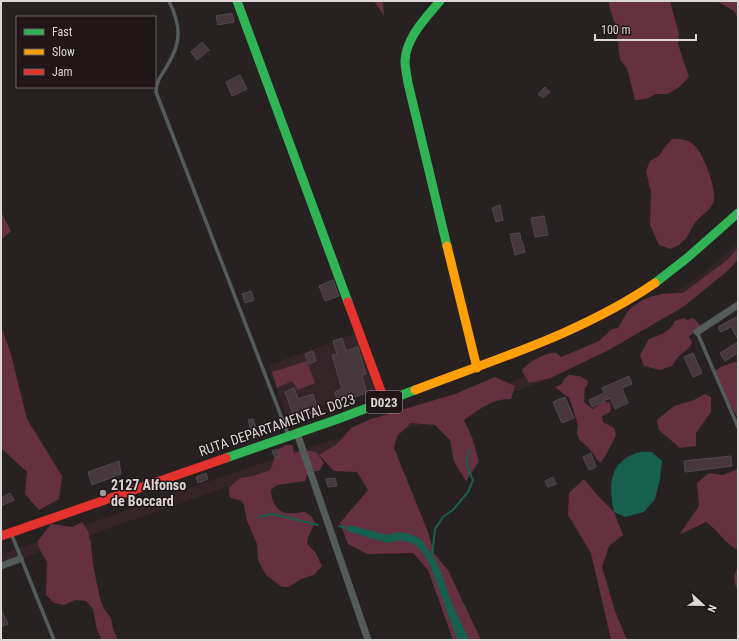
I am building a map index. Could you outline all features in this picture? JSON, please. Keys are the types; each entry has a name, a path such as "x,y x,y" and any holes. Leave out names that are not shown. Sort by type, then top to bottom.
{"street":[{"path":"237,1 385,402"},
{"path":"440,1 413,37 405,52 404,61 477,368"},
{"name":"RUTA DEPARTAMENTAL D023","path":"1,536 385,402 556,337 588,322 653,285 691,257 738,213"},
{"path":"697,332 738,305"},
{"path":"293,434 368,640"},
{"path":"1,566 20,559"}],"lane":[{"path":"169,1 178,26 178,41 173,56 158,81 156,92 293,434"},
{"path":"697,332 738,427"},
{"path":"10,533 54,640"}],"shaded area":[{"path":"374,1 383,1 384,16"},
{"path":"609,1 670,1 679,34 678,44 689,77 678,88 667,94 656,94 646,99 635,100 627,68 620,60 616,27 609,6"},
{"path":"717,1 738,1 738,18 734,11"},
{"path":"672,139 688,141 697,148 705,162 711,179 714,200 711,207 695,222 685,239 679,245 671,249 659,245 650,225 651,192 646,171 650,161 659,156"},
{"path":"1,212 11,231 1,240"},
{"path":"738,243 738,256 613,347 552,378 436,420 300,462 1,566 1,554 296,451 433,409 549,368 608,337 702,274"},
{"path":"738,248 738,260 725,273 683,307 607,351 550,378 529,383 522,371 527,365 547,354 556,353 561,357 599,341 612,329 618,328 628,311 636,304 655,295 683,293 726,261"},
{"path":"684,318 687,320 693,318 702,327 689,336 692,342 690,347 678,357 672,366 660,370 644,366 640,355 649,339 664,333 673,325 675,321"},
{"path":"1,326 11,354 27,419 62,476 59,499 39,510 25,494 27,472 1,448"},
{"path":"359,332 377,389 286,417 269,365"},
{"path":"307,361 315,383 298,390 292,381 277,388 272,372"},
{"path":"738,361 738,418 714,371"},
{"path":"569,375 580,376 588,381 587,386 585,387 584,402 593,409 604,401 610,403 610,412 602,416 603,422 614,428 616,435 606,455 600,463 587,446 580,441 577,433 578,426 569,398 555,387 562,384 564,379"},
{"path":"495,377 515,386 511,399 498,400 480,409 464,420 473,440 479,462 466,481 454,462 450,440 435,425 411,423 397,436 394,448 428,532 434,553 448,570 481,640 453,640 428,570 413,553 367,554 348,544 340,523 368,490 357,472 334,471 319,455 337,444 351,428 371,419 455,394"},
{"path":"705,394 711,397 711,412 696,433 696,446 680,448 659,430 657,420 674,406 694,400"},
{"path":"286,445 292,445 294,453 306,450 316,452 324,463 319,471 308,472 305,481 277,485 271,490 273,502 281,511 290,513 305,512 312,517 315,523 308,537 307,544 315,552 322,566 314,575 301,579 289,587 282,587 266,575 258,560 257,544 247,521 244,505 242,501 231,498 229,488 240,478 253,476 270,470 278,449"},
{"path":"652,452 662,461 660,479 655,499 644,512 625,517 614,512 611,486 612,478 619,464 625,458 636,453"},
{"path":"738,469 738,550 729,544 706,522 679,535 699,506 697,483 709,473 723,475"},
{"path":"584,479 614,512 623,535 609,546 602,567 615,611 627,640 611,640 591,553 568,515 569,493"},
{"path":"82,522 88,531 91,543 93,565 100,598 104,609 111,618 113,629 118,640 102,640 97,630 93,609 86,601 75,600 64,605 54,603 46,595 47,562 37,542 51,524 73,527"},
{"path":"349,525 388,535 398,532 410,534 421,539 438,564 452,604 469,640 459,640 456,636 430,565 423,553 414,544 400,540 388,543 347,531"},
{"path":"738,567 738,590 734,579"}],"building":[{"path":"232,13 234,22 218,25 216,16"},
{"path":"202,42 209,50 197,60 191,52"},
{"path":"240,75 247,89 232,96 226,82"},
{"path":"545,87 550,92 543,98 538,94"},
{"path":"500,205 503,220 496,222 492,208"},
{"path":"544,216 548,235 535,237 531,218"},
{"path":"520,233 525,252 515,255 510,234"},
{"path":"333,280 339,296 325,301 319,286"},
{"path":"251,291 254,300 245,303 242,294"},
{"path":"738,316 738,339 731,327 721,332 718,327"},
{"path":"342,338 346,351 358,347 366,374 362,375 367,393 338,402 335,392 342,389 332,355 337,354 333,341"},
{"path":"738,342 738,353 725,361 720,353"},
{"path":"313,351 316,361 309,364 305,354"},
{"path":"693,353 702,373 693,377 684,357"},
{"path":"629,376 632,384 622,388 628,403 615,409 610,398 592,407 589,400 604,393 602,388"},
{"path":"294,388 298,399 313,394 319,412 311,415 309,411 294,417 285,392"},
{"path":"565,397 574,418 562,423 553,402"},
{"path":"253,419 256,428 251,430 248,420"},
{"path":"277,449 280,456 275,458 272,451"},
{"path":"591,453 596,467 589,470 583,457"},
{"path":"731,456 732,466 685,472 684,461"},
{"path":"119,461 121,474 92,485 88,472"},
{"path":"206,473 208,479 198,483 196,477"},
{"path":"553,477 556,484 548,487 545,481"},
{"path":"335,478 337,486 328,487 326,479"},
{"path":"10,493 14,500 1,506 1,498"},
{"path":"1,609 8,624 1,627"}],"waterway":[{"path":"432,556 435,529 443,517 453,510 468,492 473,480 467,465 467,458 470,450"},
{"path":"259,517 273,514 318,525"},
{"path":"339,526 349,529"}],"traffic: fast":[{"path":"237,1 348,302"},
{"path":"440,1 423,21 413,36 406,52 405,61 408,83 447,246"},
{"path":"655,283 687,258 738,213"},
{"path":"226,458 338,419 415,390"}],"traffic: slow":[{"path":"447,246 477,368"},
{"path":"415,390 507,356 568,331 627,301 655,283"}],"traffic: jam":[{"path":"348,302 385,402"},
{"path":"1,536 226,458"}],"place":[{"name":"2127 Alfonso de Boccard","path":"103,493"}]}
